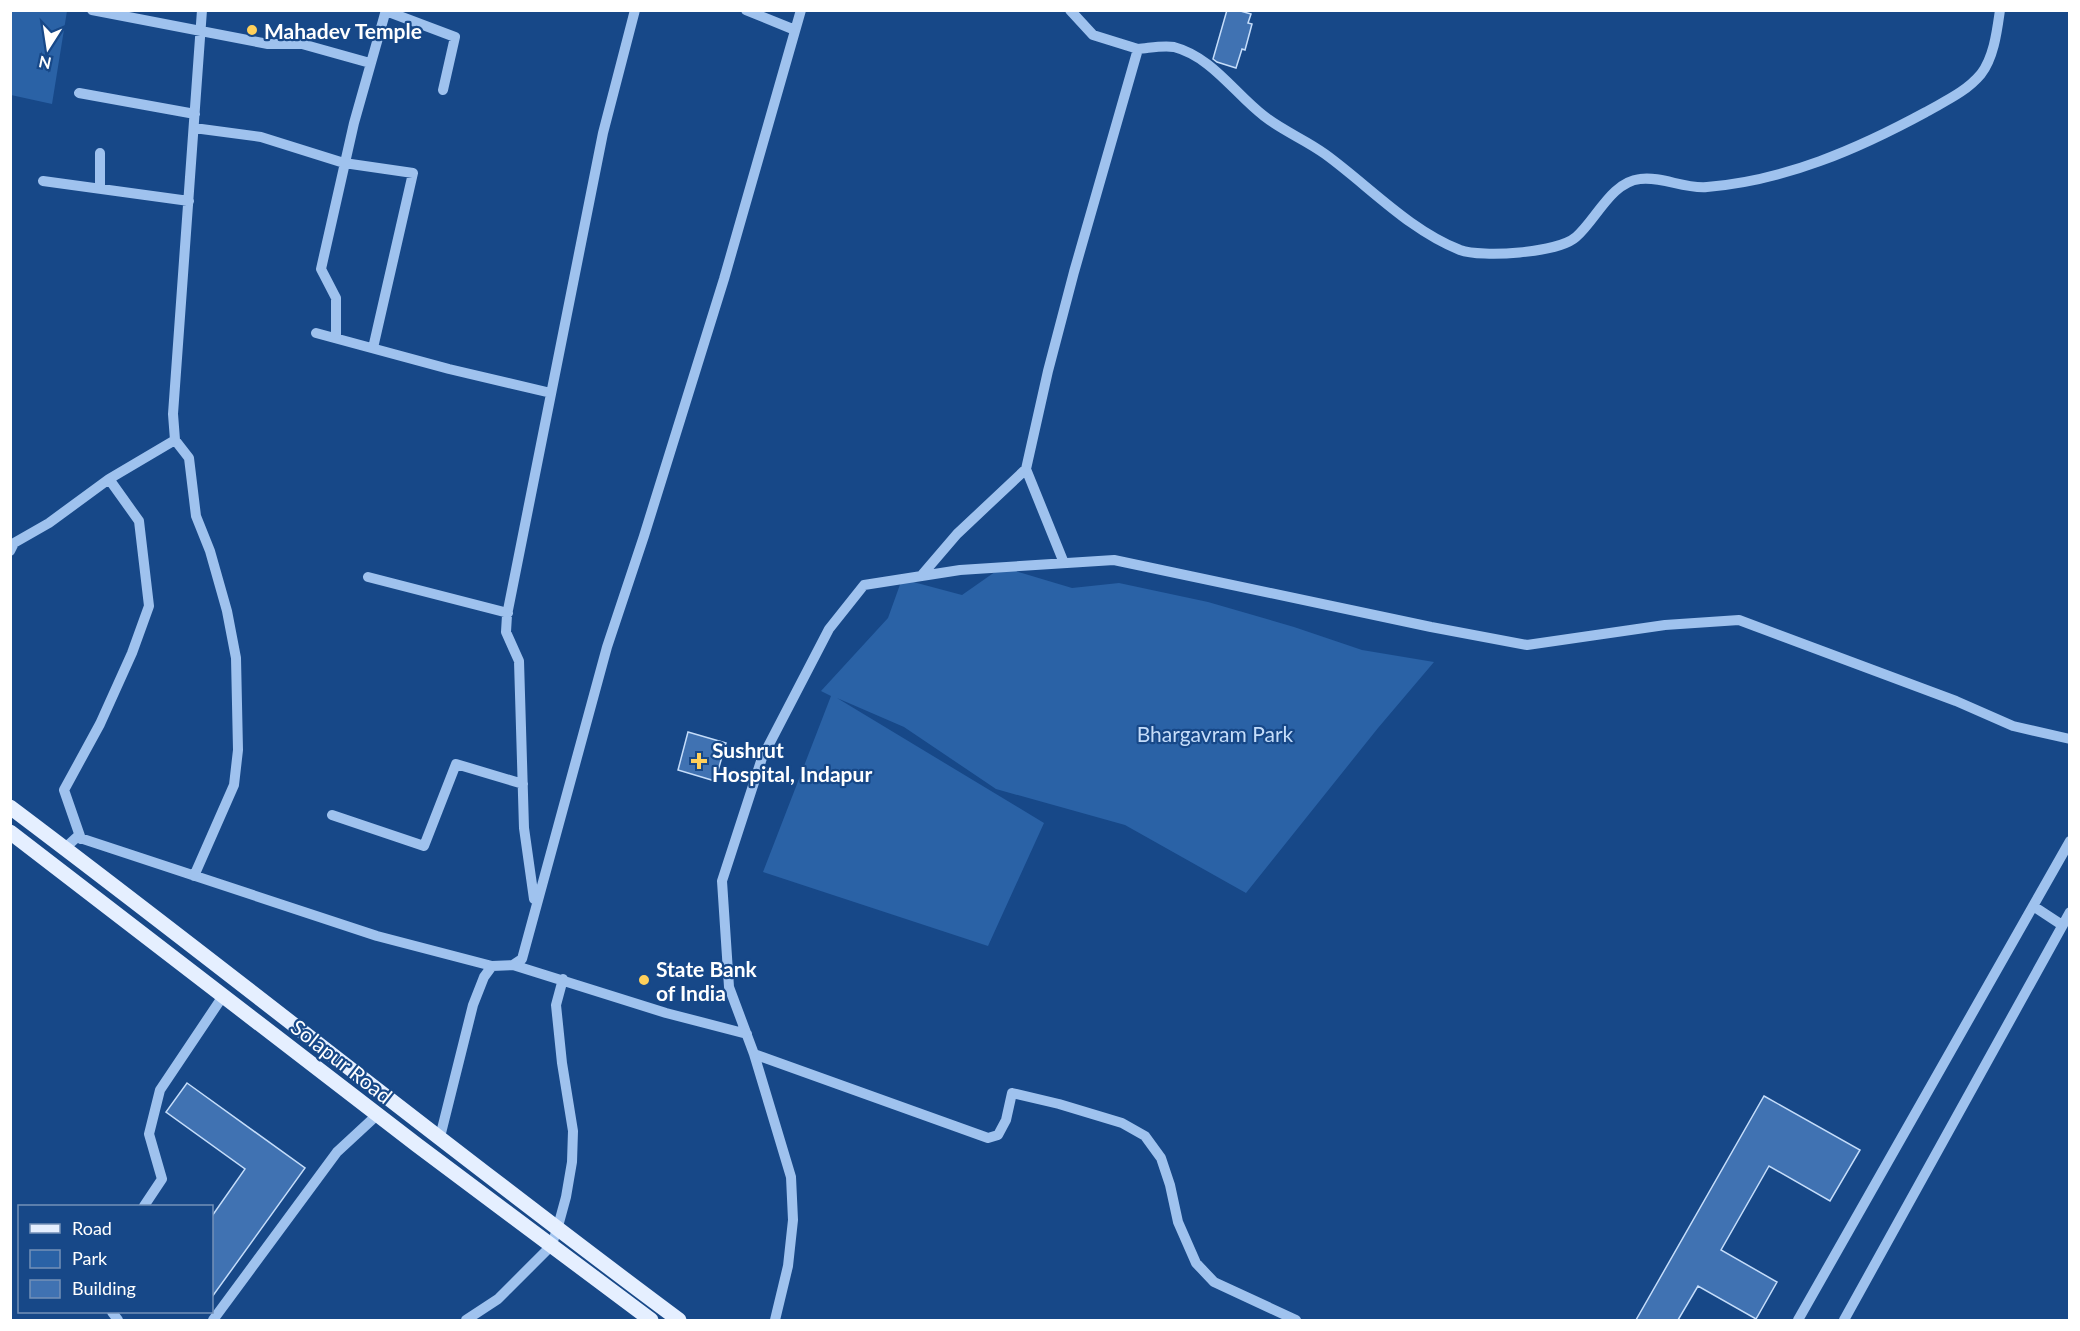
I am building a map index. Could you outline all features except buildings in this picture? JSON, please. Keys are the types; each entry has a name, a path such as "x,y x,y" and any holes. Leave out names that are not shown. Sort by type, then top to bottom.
{"main road":[{"path":"10,807 390,1098 558,1230 679,1320"},
{"name":"Solapur Road","path":"10,832 377,1115 651,1320"},
{"path":"223,996 234,978"},
{"path":"377,1115 390,1098"}],"street":[{"path":"92,10 268,44 302,44 370,63"},
{"path":"194,876 234,785 238,750 236,658 227,611 210,551 196,516 189,458 175,440 173,414 202,10"},
{"path":"535,906 525,828 519,661 506,632 508,613 603,133 635,10"},
{"path":"746,10 795,30"},
{"path":"513,965 522,959 607,647 724,279 801,10"},
{"path":"1070,10 1093,36 1138,49 1173,47 1193,54 1263,116 1324,153 1414,224 1465,251 1537,251 1563,245 1576,237 1611,195 1627,183 1639,178 1703,187 1742,183 1843,153 1898,128 1964,91 1982,73 1990,58 2000,10"},
{"path":"336,338 336,298 321,268 344,163 386,11 455,37 443,90"},
{"path":"921,576 957,534 1026,469 1048,371 1074,272 1138,49"},
{"path":"79,93 195,114"},
{"path":"194,128 261,136 344,163 413,173 373,348"},
{"path":"100,153 100,188"},
{"path":"43,181 189,201"},
{"path":"316,333 449,369 551,393"},
{"path":"10,551 14,543 49,522 109,479 175,440"},
{"path":"1026,469 1064,563"},
{"path":"81,838 64,789 104,714 132,653 149,606 139,521 109,479"},
{"path":"775,1320 790,1254 794,1220 791,1177 754,1054 729,987 722,881 762,758 829,629 864,585 960,570 1114,560 1527,645 1665,625 1738,620 1956,701 2013,726 2070,739"},
{"path":"369,577 508,613"},
{"path":"332,815 424,846 456,764 523,784"},
{"path":"64,849 77,837 81,838 377,936 492,966 513,965 666,1013 747,1034"},
{"path":"1798,1320 2070,841"},
{"path":"2033,906 2062,926"},
{"path":"1844,1320 2070,912"},
{"path":"440,1137 473,1005 484,977 492,966"},
{"path":"466,1320 498,1299 551,1246 558,1230 572,1162 573,1131 562,1063 556,1005 563,979"},
{"path":"145,1205 162,1179 149,1134 160,1090 223,996"},
{"path":"754,1054 988,1138 998,1135 1006,1120 1011,1093 1059,1104 1122,1123 1145,1136 1161,1158 1178,1222 1196,1263 1214,1282 1296,1320"},
{"path":"213,1320 337,1152 377,1115"}],"green space":[{"path":"10,11 67,11 52,104 11,95"},
{"name":"Bhargavram Park","path":"1002,567 1072,588 1119,583 1208,602 1362,650 1434,662 1246,893 1125,825 996,789 904,727 837,698 1044,823 988,946 763,872 831,696 821,691 888,618 902,579 962,595"}],"place":[{"name":"Mahadev Temple","path":"252,30"},
{"name":"Sushrut Hospital, Indapur","path":"699,761"},
{"name":"State Bank of India","path":"644,980"}]}
